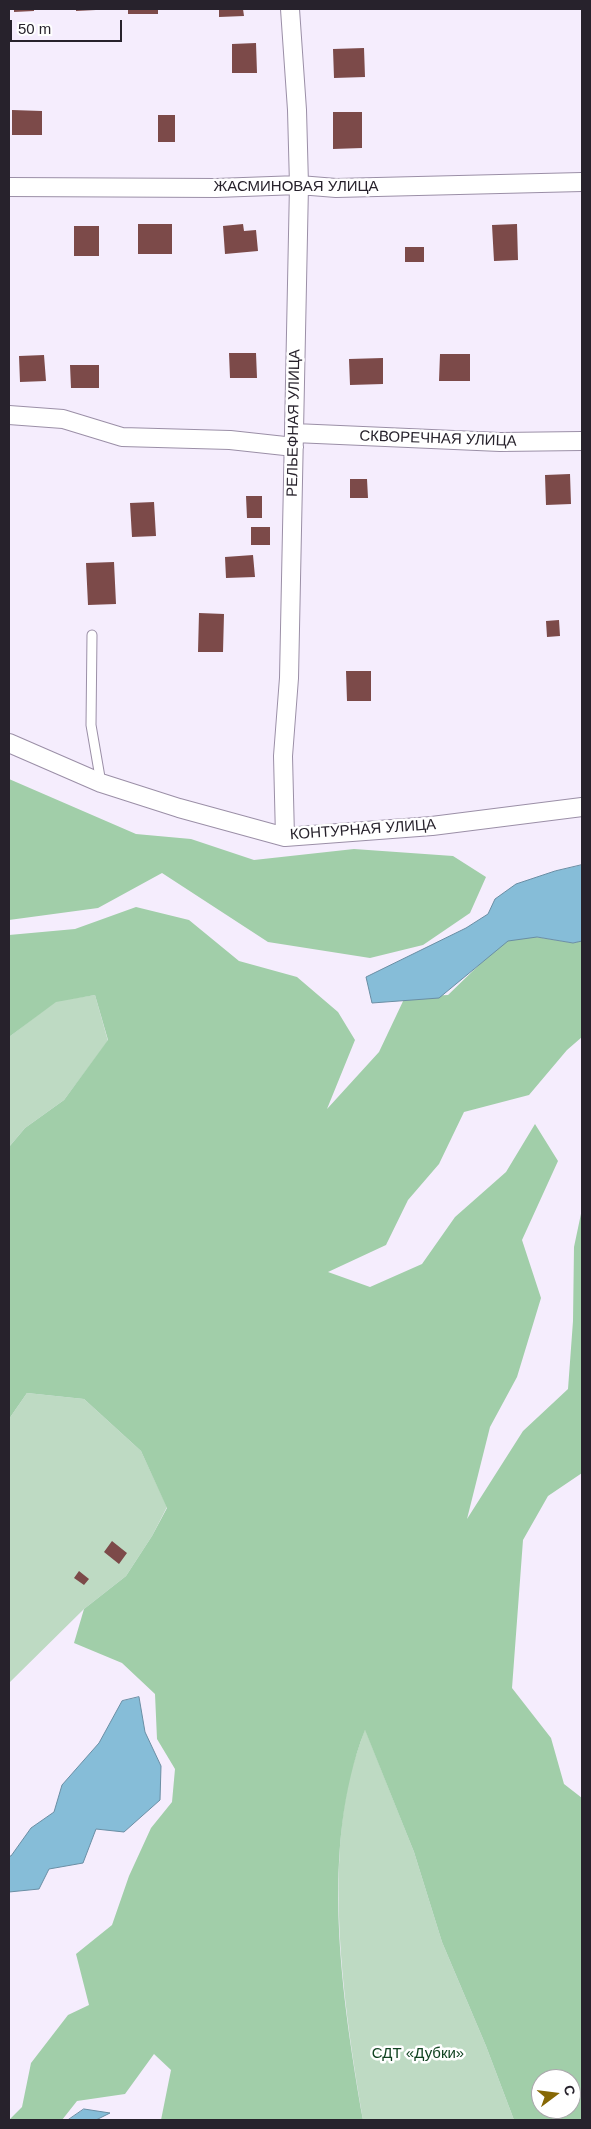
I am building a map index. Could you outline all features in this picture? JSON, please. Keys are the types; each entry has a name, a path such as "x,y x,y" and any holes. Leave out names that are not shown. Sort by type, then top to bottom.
{"street":[{"name":"РЕЛЬЕФНАЯ УЛИЦА","path":"285,837 283,756 289,678 299,185 297,110 290,9"},
{"name":"ЖАСМИНОВАЯ УЛИЦА","path":"9,187 216,188 299,185 336,188 582,182"},
{"name":"СКВОРЕЧНАЯ УЛИЦА","path":"9,415 63,419 122,437 230,440 582,441"},
{"name":"КОНТУРНАЯ УЛИЦА","path":"9,743 101,783 179,808 285,837 432,826 582,807"}],"lane":[{"path":"92,635 91,725 101,783"}],"green space":[{"path":"9,779 136,834 191,839 254,860 354,849 453,856 486,877 470,913 423,945 370,958 268,942 162,873 98,908 9,920"},
{"path":"136,907 189,920 239,961 297,977 338,1012 355,1040 327,1109 379,1052 405,997 448,995 512,933 573,943 582,941 582,1037 567,1050 529,1095 464,1112 439,1164 408,1200 386,1245 328,1272 370,1287 422,1264 455,1217 506,1172 535,1124 558,1161 522,1240 541,1298 517,1377 490,1427 467,1519 523,1431 568,1389 573,1321 574,1247 582,1209 582,1473 548,1496 523,1540 512,1688 551,1738 564,1784 582,1798 582,2120 514,2120 486,2046 442,1942 414,1852 365,1730 351,1775 342,1823 339,1873 339,1924 342,1974 363,2120 161,2120 171,2070 154,2054 125,2094 77,2101 62,2120 9,2120 22,2107 31,2063 68,2015 89,2005 76,1954 112,1925 129,1876 151,1828 172,1802 175,1769 157,1739 155,1694 122,1663 74,1643 84,1609 126,1576 152,1536 167,1508 141,1451 84,1399 27,1393 9,1419 9,1147 25,1128 64,1100 108,1040 95,995 56,1002 9,1037 9,935 75,929"},
{"path":"95,995 108,1041 64,1100 25,1128 9,1147 9,1037 56,1001"},
{"path":"27,1393 84,1399 141,1451 167,1507 152,1536 126,1576 84,1609 9,1683 9,1419"},
{"name":"СДТ «Дубки»","path":"365,1729 414,1852 442,1942 486,2046 514,2120 363,2120 345,1995 339,1909 339,1866 348,1784"}],"water":[{"path":"582,865 582,941 573,943 537,937 508,941 439,998 372,1003 366,977 466,928 488,914 495,899 516,884 555,871"},
{"path":"139,1697 145,1732 161,1766 160,1800 124,1832 96,1829 83,1863 49,1869 39,1889 9,1892 9,1856 11,1856 31,1828 54,1812 62,1785 99,1743 122,1701"},
{"path":"84,2109 110,2113 96,2120 68,2120"}],"building":[{"path":"14,9 34,9 34,11 14,12"},
{"path":"76,9 96,9 96,10 76,11"},
{"path":"128,9 158,9 158,14 128,14"},
{"path":"219,9 243,9 244,16 219,17"},
{"path":"256,43 257,73 232,73 232,44"},
{"path":"364,48 365,77 334,78 333,49"},
{"path":"12,110 42,111 42,135 12,135"},
{"path":"333,112 362,112 362,148 333,149"},
{"path":"158,115 175,115 175,142 158,142"},
{"path":"138,224 172,224 172,254 138,254"},
{"path":"243,224 244,231 256,230 258,251 225,254 223,226"},
{"path":"517,224 518,260 494,261 492,225"},
{"path":"74,226 99,226 99,256 74,256"},
{"path":"405,247 424,247 424,262 405,262"},
{"path":"229,353 256,353 257,378 230,378"},
{"path":"440,354 470,354 470,381 439,381"},
{"path":"44,355 46,381 20,382 19,356"},
{"path":"383,358 383,384 350,385 349,359"},
{"path":"70,365 99,365 99,388 71,388"},
{"path":"570,474 571,504 546,505 545,475"},
{"path":"350,479 367,479 368,498 350,498"},
{"path":"246,496 262,496 262,518 247,518"},
{"path":"154,502 156,536 132,537 130,503"},
{"path":"251,527 270,527 270,545 251,545"},
{"path":"253,555 255,577 226,578 225,557"},
{"path":"114,562 116,604 88,605 86,563"},
{"path":"199,613 224,614 223,652 198,652"},
{"path":"559,620 560,636 547,637 546,621"},
{"path":"346,671 371,671 371,701 347,701"},
{"path":"112,1541 127,1553 119,1564 104,1552"},
{"path":"79,1571 89,1579 84,1585 74,1578"}]}
